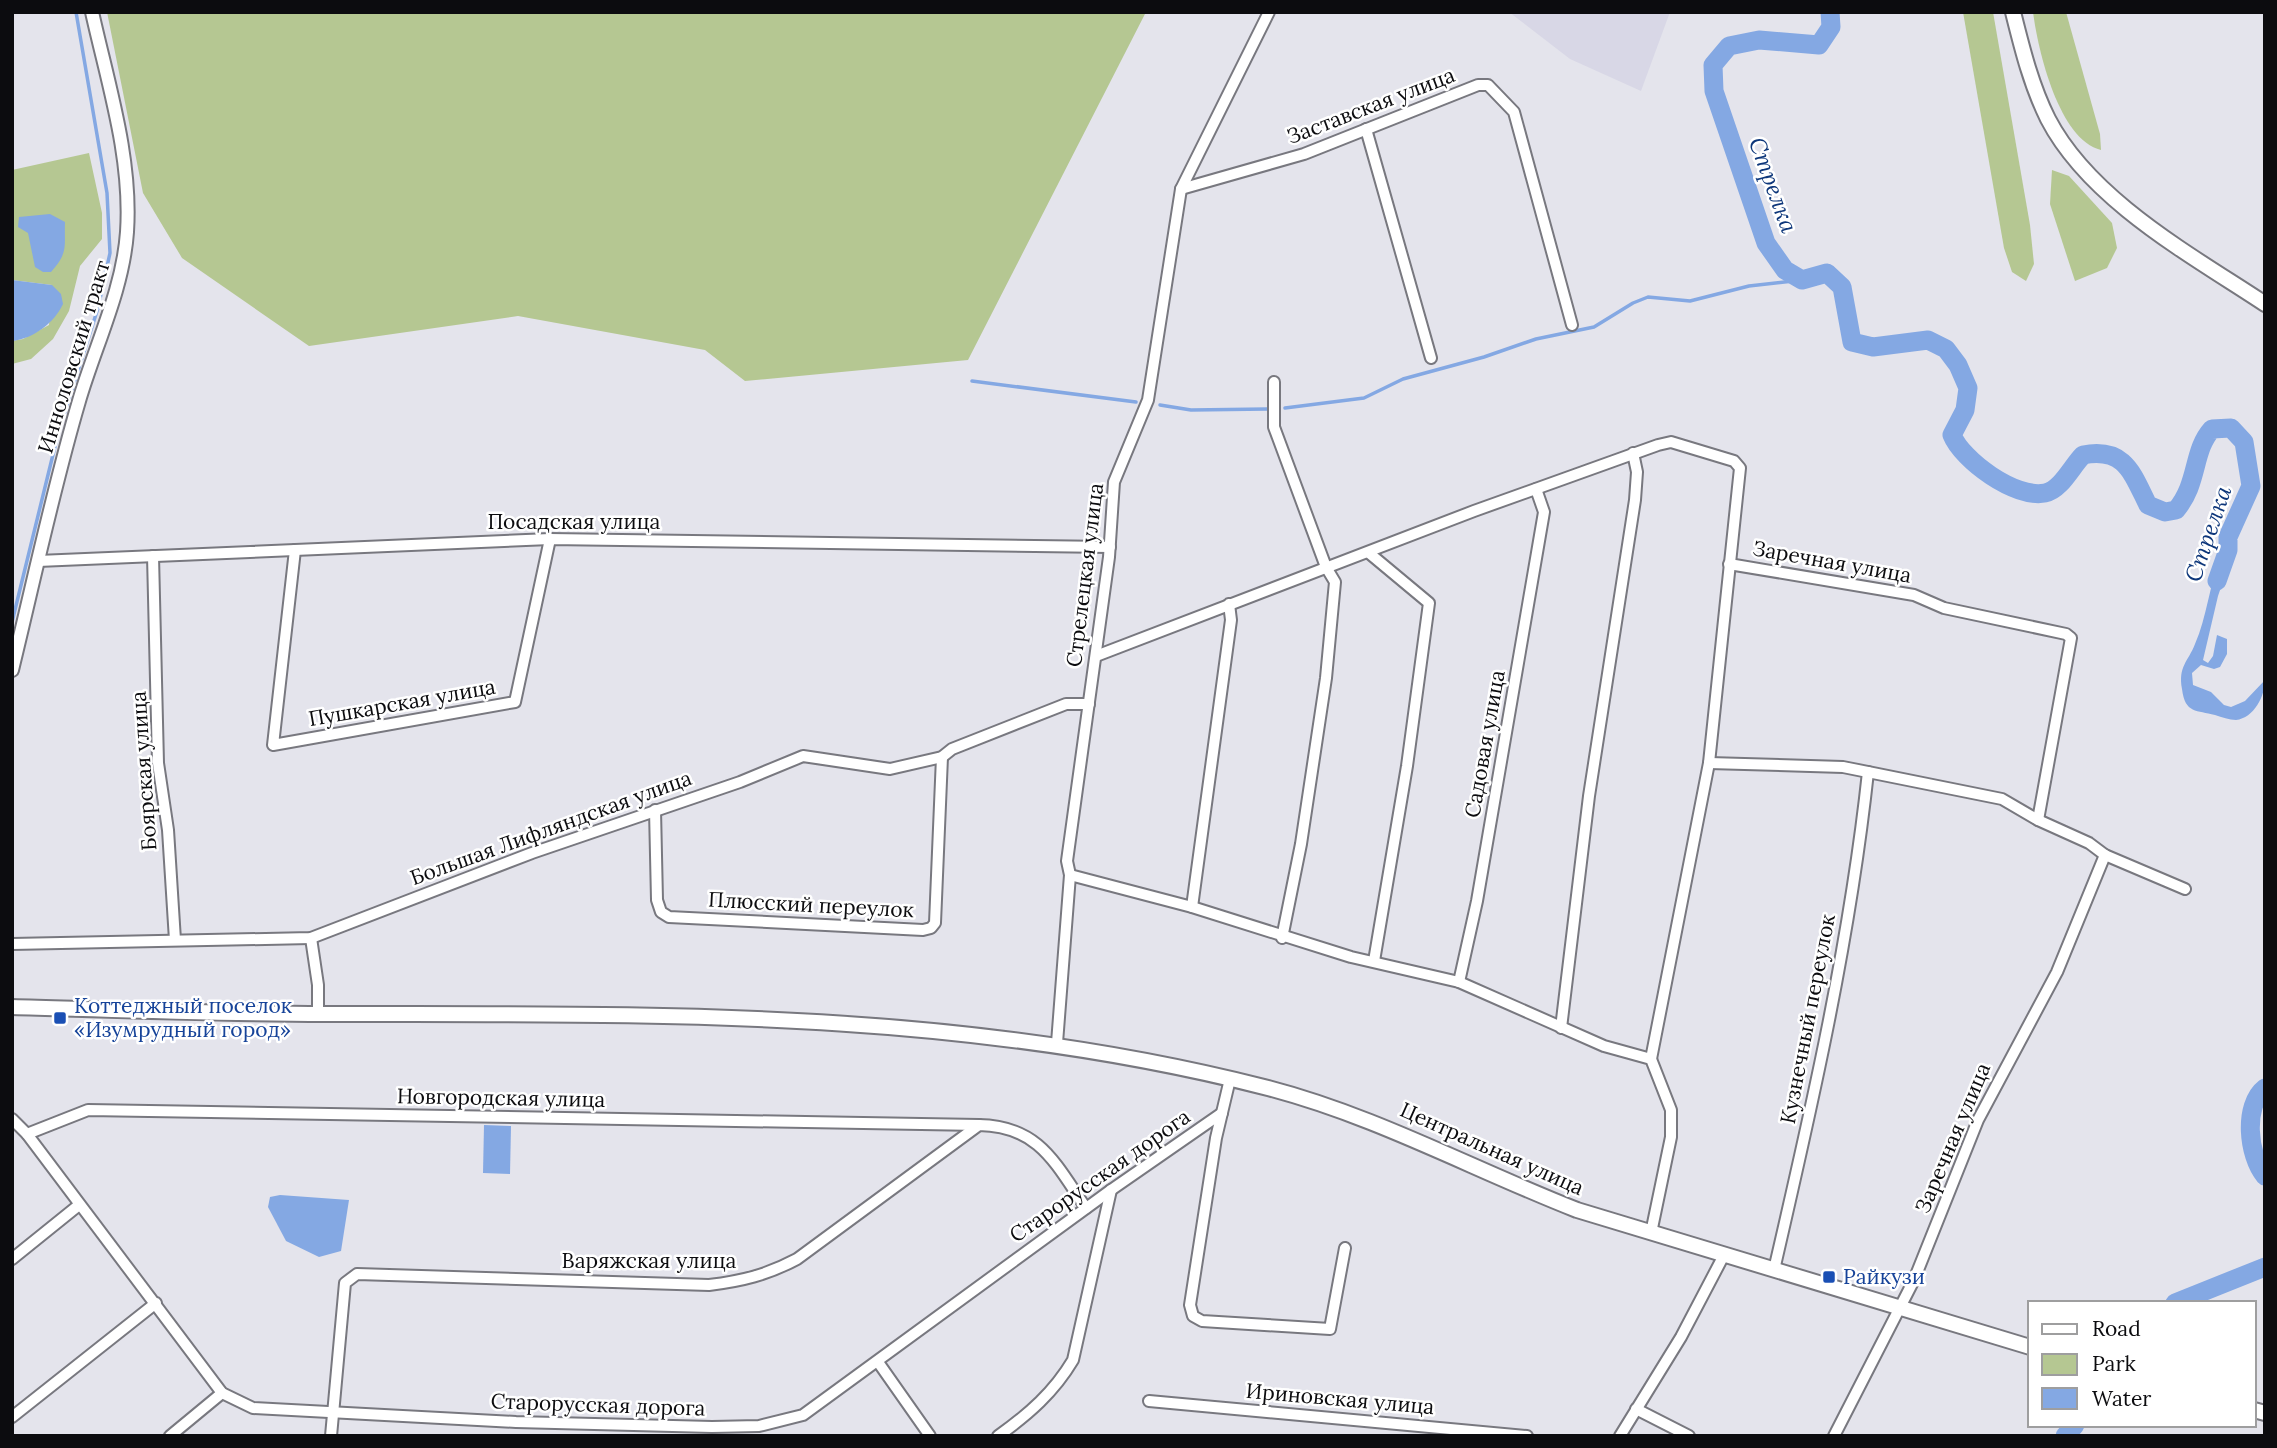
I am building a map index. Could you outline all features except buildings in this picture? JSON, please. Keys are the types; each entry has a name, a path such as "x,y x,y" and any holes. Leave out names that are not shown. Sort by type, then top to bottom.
{"main road":[{"path":"2012,12 2039,99 2049,121 2074,158 2109,195 2183,250 2265,304"},
{"name":"Центральная улица","path":"12,1007 318,1014 655,1014 789,1018 922,1028 1058,1043 1230,1079 1327,1104 1390,1127 1521,1188 1651,1233 2028,1346"}],"street":[{"name":"Инноловский тракт","path":"12,670 65,449 91,358 120,276 127,232 127,192 120,139 92,12"},
{"name":"Стрелецкая улица","path":"1058,1043 1070,875 1067,861 1110,547 1114,482 1148,400 1181,189 1269,12"},
{"name":"Заставская улица","path":"1181,189 1304,154 1478,85 1488,85 1514,112 1572,325"},
{"path":"1366,129 1431,358"},
{"path":"1274,382 1274,427 1325,567 1335,582 1325,678 1301,844 1282,938"},
{"path":"1096,656 1325,567 1633,453 1671,442 1734,461 1740,468 1709,763 1698,807 1651,1059 1664,1088 1671,1124 1651,1233"},
{"path":"1561,1028 1589,796 1635,500 1637,472 1633,453"},
{"name":"Садовая улица","path":"1459,982 1478,901 1544,512 1536,489"},
{"name":"Посадская улица","path":"38,561 550,539 1110,547"},
{"name":"Пушкарская улица","path":"295,550 274,745 515,702 550,539"},
{"path":"1369,552 1429,603 1407,766 1374,961"},
{"name":"Боярская улица","path":"153,556 158,763 168,830 175,940"},
{"name":"Заречная улица","path":"1730,564 1914,595 1944,608 2066,634 2071,638 2035,819"},
{"path":"1192,908 1231,621 1229,604"},
{"name":"Большая Лифляндская улица","path":"12,944 311,938 803,757 890,769 942,757 952,749 1066,704 1089,704"},
{"name":"Плюсский переулок","path":"655,810 657,900 661,912 669,916 923,930 931,928 935,923 942,757"},
{"path":"1709,763 1843,767 2002,799 2035,819 2089,843 2107,856 2185,889"},
{"name":"Кузнечный переулок","path":"1774,1270 1805,1139 1858,862 1868,772"},
{"name":"Заречная улица","path":"1834,1436 1900,1308 1978,1119 2057,972 2107,856"},
{"path":"1070,875 1192,908 1282,938 1459,982 1604,1046 1651,1059"},
{"path":"311,938 318,985 318,1014"},
{"path":"1230,1079 1190,1305 1194,1316 1202,1321 1330,1329 1345,1248"},
{"name":"Новгородская улица","path":"27,1135 88,1110 979,1125"},
{"name":"Старорусская дорога","path":"12,1119 156,1303 222,1393 254,1408 712,1432 759,1426 803,1415 1086,1208 1222,1113"},
{"path":"979,1125 1017,1130 1035,1140 1047,1151 1086,1208"},
{"name":"Варяжская улица","path":"331,1436 345,1283 357,1274 709,1285 747,1280 771,1273 797,1259 979,1125"},
{"path":"998,1436 1029,1414 1049,1394 1073,1360 1111,1190"},
{"path":"12,1259 79,1205"},
{"path":"1620,1436 1681,1337 1724,1255"},
{"path":"12,1416 156,1303"},
{"path":"878,1362 930,1436"},
{"path":"170,1436 222,1393"},
{"name":"Ириновская улица","path":"1149,1401 1527,1436"},
{"path":"1636,1409 1689,1436"},
{"path":"515,1436 516,1422"}],"shaded area":[{"path":"1509,12 1670,12 1641,91 1570,59"}],"green space":[{"path":"107,12 1146,12 968,360 745,381 705,350 518,316 309,346 182,258 143,193"},
{"path":"1963,12 1993,12 2030,225 2034,264 2026,281 2012,272 2004,248"},
{"path":"2033,12 2066,12 2100,134 2101,150 2086,143 2073,130 2062,112 2046,70"},
{"path":"89,153 102,213 102,239 80,266 69,311 53,339 31,359 12,364 12,341 23,339 49,325 52,285 12,280 12,170"},
{"path":"2052,170 2069,176 2112,223 2117,248 2107,268 2075,281 2050,204"}],"water":[{"path":"50,214 65,222 64,248 61,259 51,272 43,272 35,267 28,233 18,227 19,217"},
{"path":"12,280 52,285 61,294 63,304 42,329 13,341"},
{"path":"2221,557 2231,558 2218,596 2203,660 2208,663 2213,656 2217,635 2227,639 2227,654 2220,667 2214,669 2201,665 2192,673 2193,685 2211,692 2224,705 2231,707 2245,701 2265,680 2263,693 2253,711 2236,720 2193,710 2186,703 2181,681 2183,669 2199,634"},
{"path":"484,1125 511,1126 510,1174 483,1173"},
{"path":"280,1195 349,1200 341,1251 319,1257 286,1241 268,1207 270,1197"}],"waterway":[{"path":"12,622 59,430 98,308 110,253 107,193 76,12"},
{"name":"Стрелка","path":"1830,12 1831,27 1819,45 1759,40 1729,46 1713,65 1714,91 1766,243 1785,270 1802,280 1827,273 1842,287 1852,342 1873,347 1928,340 1946,349 1958,365 1968,388 1965,410 1952,435 1978,466 2019,490 2033,493 2051,491 2061,483 2083,455 2109,455 2125,465 2148,505 2165,512 2176,510 2189,489 2201,447 2212,429 2231,428 2244,442 2251,486 2228,537 2228,550 2217,581"},
{"path":"1285,408 1364,398 1403,379 1484,357 1536,339 1594,327 1648,297 1690,301 1749,286 1802,280"},
{"path":"972,381 1136,402"},
{"path":"1160,405 1191,410 1267,409"},
{"name":"Стрелка","path":"2265,1088 2253,1106 2250,1131 2255,1156 2265,1176"},
{"name":"Стрелка","path":"2180,1301 2265,1267"},
{"name":"Стрелка","path":"2065,1436 2073,1427"}],"place":[{"name":"Коттеджный поселок «Изумрудный город»","path":"60,1018"},
{"name":"Райкузи","path":"1829,1277"}]}
